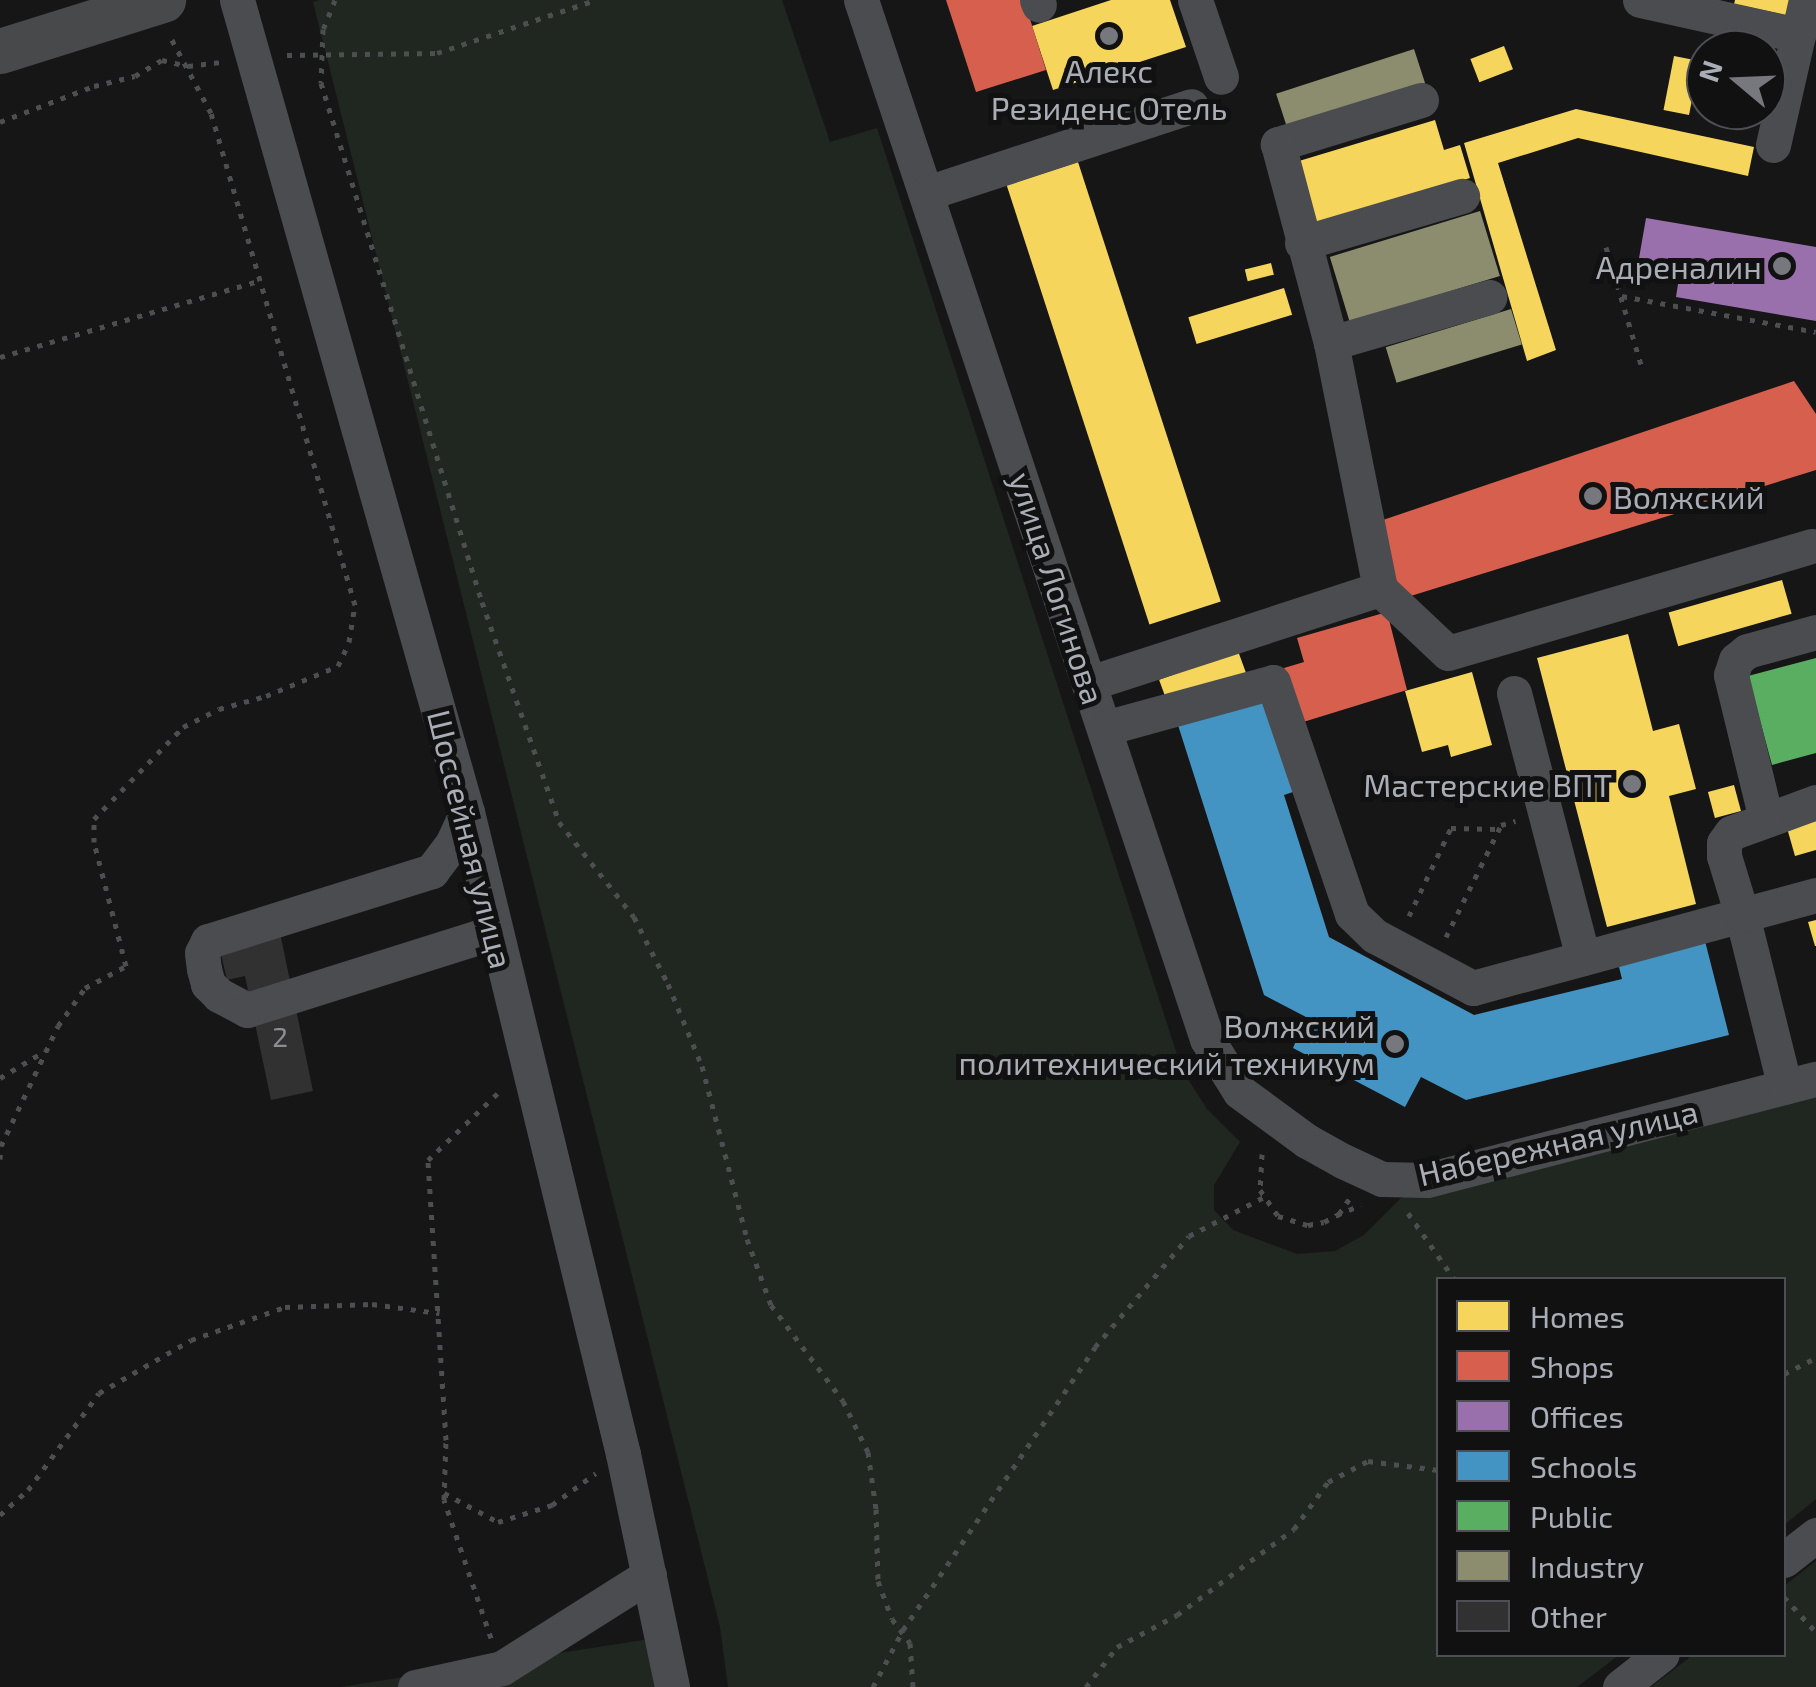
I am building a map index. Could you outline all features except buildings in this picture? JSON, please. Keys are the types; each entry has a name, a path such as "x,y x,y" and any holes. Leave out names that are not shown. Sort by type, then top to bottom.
{"main road":[{"path":"0,50 167,19"}],"street":[{"name":"Шоссейная улица","path":"237,0 250,59 466,812 623,1454 672,1687"},
{"path":"846,0 865,44 886,71"},
{"name":"улица Логинова","path":"862,0 1207,1039 1240,1092 1307,1141"},
{"path":"1195,0 1221,77"},
{"path":"1640,0 1798,35"},
{"path":"1773,145 1806,0"},
{"path":"1422,100 1278,144 1331,343 1380,589 1448,653 1812,546"},
{"path":"927,193 1191,106"},
{"path":"1302,243 1462,196"},
{"path":"1331,343 1488,297"},
{"path":"1090,683 1380,589"},
{"path":"1766,819 1731,675 1736,660 1747,651 1816,632"},
{"path":"1105,728 1273,682 1352,914 1394,946 1472,988 1816,896"},
{"path":"1514,693 1583,958"},
{"path":"1801,1083 1742,914 1724,856 1724,843 1743,826 1816,802"},
{"path":"466,812 452,844 432,871 208,940 202,953 204,969 208,984 219,995 247,1010 494,932"},
{"name":"Набережная улица","path":"1307,1141 1382,1179 1427,1180 1801,1083"},
{"path":"1786,1558 1816,1535"},
{"path":"415,1687 502,1668 649,1575"},
{"path":"1620,1687 1658,1657"}],"path":[{"path":"334,0 323,29 321,82 482,602 559,822 634,917 668,984 702,1066 747,1239 771,1305 843,1401 868,1452 876,1509 878,1580 892,1619 910,1643 912,1687"},
{"path":"0,122 94,86 135,76 162,60 188,66 322,54 437,53 595,0"},
{"path":"0,1158 1,1146 45,1051 85,988 126,966 94,842 94,819 184,727 219,709 266,696 338,666 349,642 355,606 211,113 167,19"},
{"path":"1606,247 1643,371"},
{"path":"0,357 262,280"},
{"path":"1622,296 1816,332"},
{"path":"1394,946 1451,828 1498,830 1545,812"},
{"path":"1432,966 1498,830"},
{"path":"0,1078 45,1051"},
{"path":"502,1668 444,1493 446,1440 428,1160 530,1064"},
{"path":"1262,1154 1258,1174 1264,1197 1278,1216 1308,1225 1339,1214 1351,1196"},
{"path":"873,1687 903,1630 1095,1347 1188,1236 1264,1197"},
{"path":"1393,1206 1408,1212 1453,1277"},
{"path":"0,1514 28,1490 99,1392 192,1340 286,1307 372,1304 439,1313"},
{"path":"1786,1373 1816,1358"},
{"path":"444,1493 498,1522 552,1505 623,1454"},
{"path":"1086,1687 1116,1648 1177,1615 1294,1529 1328,1482 1368,1462 1436,1470"},
{"path":"1786,1599 1816,1632"}],"shaded area":[{"path":"782,0 830,142 877,128 1182,1070 1207,1109 1240,1142 1214,1185 1214,1210 1233,1230 1297,1254 1335,1251 1364,1235 1403,1196 1816,1097 1816,1499 1786,1523 1786,1277 1436,1277 1436,1657 1616,1657 1577,1687 728,1687 720,1627 313,2"},
{"path":"1816,1561 1816,1687 1651,1687 1690,1657 1786,1657 1786,1584"},
{"path":"650,1639 659,1687 340,1687"}],"place":[{"name":"Алекс Резиденс Отель","path":"1109,36"},
{"name":"Адреналин","path":"1782,266"},
{"name":"Волжский","path":"1593,496"},
{"name":"Мастерские ВПТ","path":"1632,784"},
{"name":"Волжский политехнический техникум","path":"1395,1044"}]}
